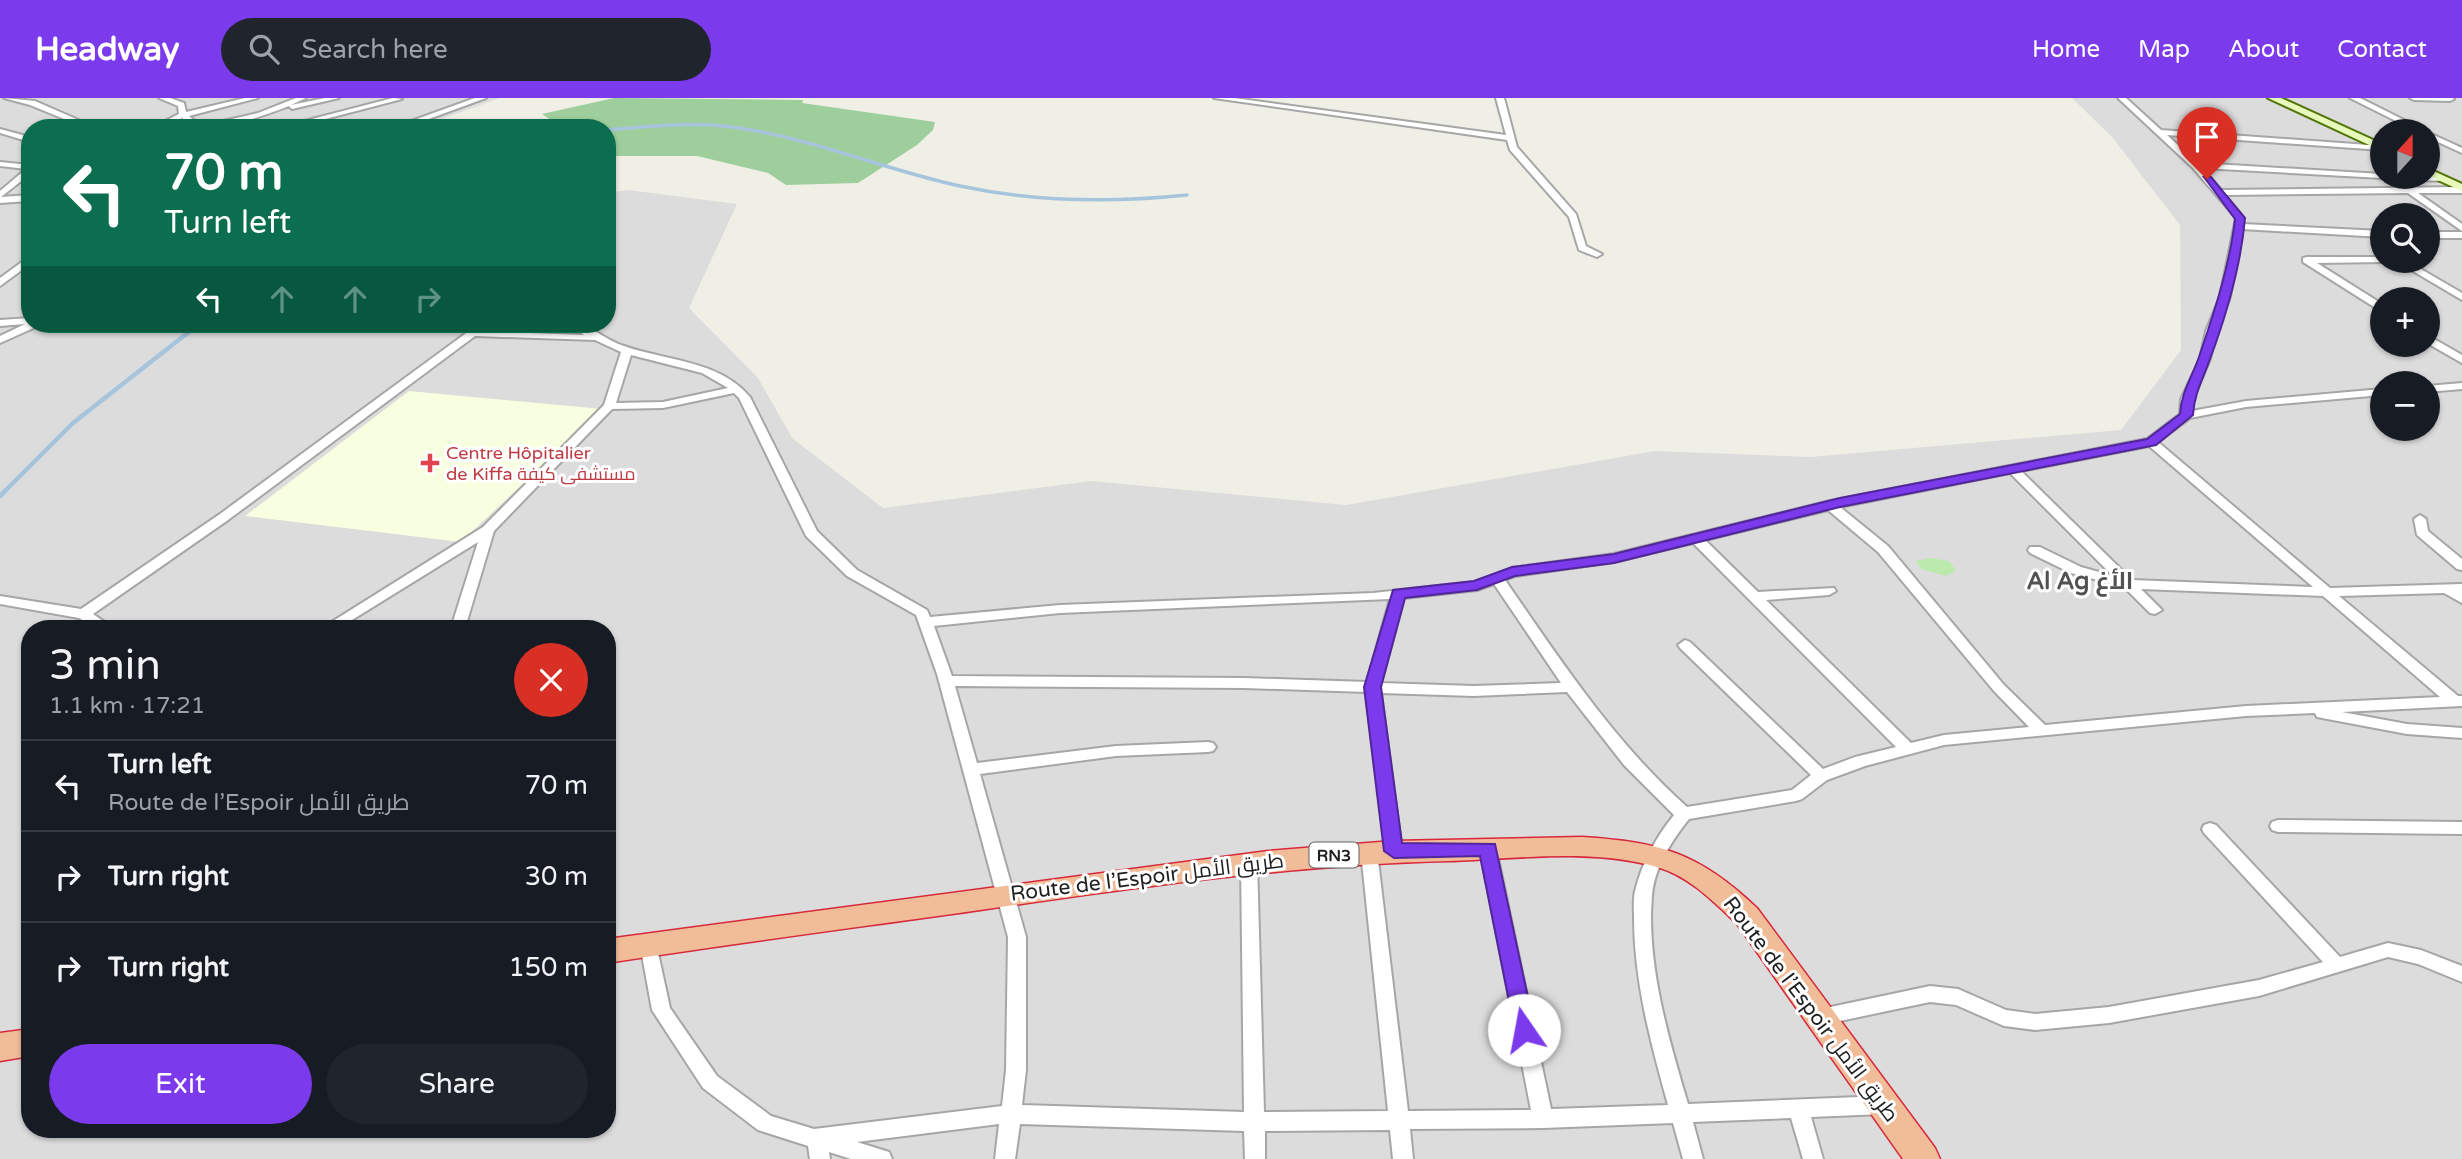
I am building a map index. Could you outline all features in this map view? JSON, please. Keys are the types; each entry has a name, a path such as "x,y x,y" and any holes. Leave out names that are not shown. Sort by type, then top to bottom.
{"highway":[{"name":"Route de l’Espoir طريق الأمل","path":"616,950 1249,861 1381,852 1488,849 1614,850 1656,856 1690,868 1718,887 1746,916 1886,1104 1923,1159"},
{"path":"0,1046 21,1043"}],"main road":[{"path":"2273,98 2370,142"},
{"path":"2440,177 2462,189"}],"street":[{"path":"8,98 32,103 71,119"},
{"path":"165,99 179,102 217,98"},
{"path":"174,119 254,98"},
{"path":"260,115 302,98"},
{"path":"242,119 335,98"},
{"path":"422,119 482,98"},
{"path":"1218,98 1511,138"},
{"path":"1500,98 1513,148 1573,216 1582,248 1597,254"},
{"path":"2122,98 2195,165 2240,218 2225,296 2211,331 2205,359 2187,399 2186,415"},
{"path":"2354,98 2397,119"},
{"path":"2414,98 2449,98 2462,104"},
{"path":"310,119 398,99"},
{"path":"179,102 183,115 188,119"},
{"path":"233,103 270,119"},
{"path":"0,131 21,137"},
{"path":"2157,132 2370,147"},
{"path":"2440,140 2459,148"},
{"path":"2440,147 2459,148"},
{"path":"0,164 21,167"},
{"path":"2195,165 2370,175"},
{"path":"2287,172 2309,193"},
{"path":"0,198 21,177"},
{"path":"2440,179 2444,179"},
{"path":"2219,193 2462,189"},
{"path":"2410,191 2462,228"},
{"path":"0,198 21,198"},
{"path":"2240,226 2370,233"},
{"path":"2440,235 2462,235"},
{"path":"2370,260 2306,260 2370,301"},
{"path":"0,283 21,266"},
{"path":"2422,273 2460,295"},
{"path":"0,323 21,323"},
{"path":"0,340 21,329"},
{"path":"83,614 224,517 471,333"},
{"path":"492,333 594,338"},
{"path":"587,333 627,350 701,370 730,382 738,390 811,533 852,573 922,613 927,622 1008,895 1017,937 1016,1070 1005,1159"},
{"path":"2440,346 2462,360"},
{"path":"342,620 488,530 609,406 627,350"},
{"path":"2457,386 2462,395"},
{"path":"609,406 663,405 738,390"},
{"path":"927,622 1060,609 1398,594 1477,586 1512,572 1614,558 1830,505 2151,442 2186,415 2246,404 2370,393"},
{"path":"2151,442 2458,701"},
{"path":"2013,470 2155,610"},
{"path":"1830,505 1883,549 1999,688 2040,729"},
{"path":"2420,519 2422,532 2462,566"},
{"path":"460,620 488,530"},
{"path":"1696,538 1908,749"},
{"path":"2035,550 2077,570 2128,584 2326,592 2462,589"},
{"path":"1497,578 1611,743 1653,788 1684,814"},
{"path":"2447,589 2462,599"},
{"path":"1757,596 1829,591"},
{"path":"1398,594 1373,687 1381,852 1404,1159"},
{"path":"0,600 83,614 93,620"},
{"path":"1685,645 1821,776"},
{"path":"946,681 1474,691 1573,687"},
{"path":"1693,1159 1666,1063 1643,954 1643,894 1656,856 1670,831 1684,814 1796,795 1821,776 1861,761 1944,740 2040,729 2300,708 2458,701"},
{"path":"2300,708 2407,729 2462,733"},
{"path":"969,770 1116,751 1208,747"},
{"path":"2278,826 2462,828"},
{"path":"2210,829 2337,965"},
{"path":"1488,849 1543,1119"},
{"path":"1249,861 1255,1159"},
{"path":"649,944 661,1010 710,1082 765,1123 882,1159"},
{"path":"1821,1017 1930,994 1958,997 2004,1018 2035,1022 2109,1015 2259,988 2388,950 2421,957 2462,974"},
{"path":"817,1137 1010,1114 1254,1121 1543,1119 1886,1104"},
{"path":"1798,1109 1813,1159"},
{"path":"817,1137 820,1159"}],"shaded area":[{"path":"0,98 500,98 441,119 21,119 21,333 616,333 616,192 628,190 737,204 689,308 758,378 792,438 883,508 1091,481 1346,505 1655,451 1810,457 2121,430 2181,350 2180,225 2112,137 2072,98 2462,98 2462,1159 0,1159"},
{"name":"Centre Hôpitalier de Kiffa مستشفى كيفة","path":"409,391 602,409 461,542 245,516"}],"green space":[{"path":"614,98 803,100 802,103 935,122 933,130 917,145 858,183 786,185 768,173 697,156 616,156 616,119 550,119 542,114"},
{"path":"1930,558 1949,561 1956,571 1946,576 1921,569 1916,561"}],"waterway":[{"path":"616,129 690,125 739,128 795,139 960,186 1016,195 1073,200 1187,195"},
{"path":"0,496 73,423 188,333"}],"place":[{"name":"Centre Hôpitalier de Kiffa مستشفى كيفة","path":"430,463"}],"district":[{"name":"Al Ag الأغ","path":"2080,581"}],"route":[{"path":"1524,1030 1488,849 1394,851 1373,687 1398,594 1477,586 1512,572 1614,558 1840,503 2151,442 2186,415 2187,399 2205,359 2211,331 2225,296 2228,270 2237,243 2240,218 2207,179"}]}
